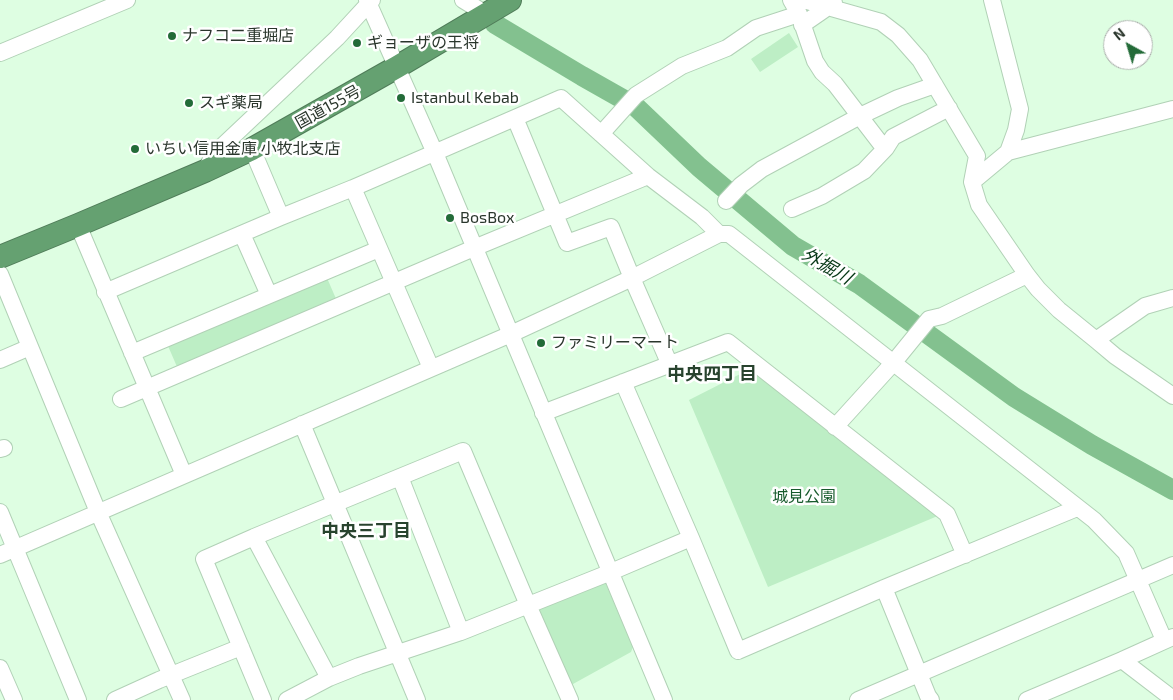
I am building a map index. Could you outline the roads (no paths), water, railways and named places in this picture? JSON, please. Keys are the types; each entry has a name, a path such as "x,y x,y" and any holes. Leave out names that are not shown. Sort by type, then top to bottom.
{"highway":[{"name":"国道155号","path":"0,257 205,171 252,149 398,67 510,0"}],"street":[{"path":"0,53 127,0"},
{"path":"463,0 486,14"},
{"path":"791,0 802,13 815,60 822,72 835,84 886,148"},
{"path":"992,0 1020,109 1016,130 1008,152"},
{"path":"205,171 214,154 337,38 369,1 435,153 664,700"},
{"path":"802,13 833,4"},
{"path":"602,134 636,95 682,66 727,48 756,28 833,4 881,22 898,35 920,60 949,108 977,156 972,182 979,205 1038,290 1115,356 1173,396"},
{"path":"726,201 741,185 762,169 860,116 898,98 934,85"},
{"path":"105,292 353,188 560,98 648,176 702,217 719,234"},
{"path":"792,209 822,196 864,172 886,148 893,137 949,108"},
{"path":"972,182 1008,152 1173,109"},
{"path":"515,118 567,243 611,226 670,365"},
{"path":"252,149 281,217"},
{"path":"121,399 648,176"},
{"path":"353,188 431,368"},
{"path":"78,225 184,475"},
{"path":"242,234 268,296"},
{"path":"0,555 511,334 632,278 719,234 729,234 1094,520 1126,553 1137,579 1169,638 1027,700"},
{"path":"132,353 379,249"},
{"path":"0,274 98,512 182,700"},
{"path":"836,427 894,362 929,319 942,316 1027,275"},
{"path":"1096,340 1145,306 1173,298"},
{"path":"543,413 728,342 947,514 964,555"},
{"path":"0,360 30,347"},
{"path":"623,382 692,538 738,651 1077,508"},
{"path":"302,424 417,700"},
{"path":"263,700 204,559 463,451 570,700"},
{"path":"400,477 461,632"},
{"path":"0,512 78,700"},
{"path":"254,537 329,678"},
{"path":"287,700 329,678 359,666 461,632 692,538"},
{"path":"858,700 1173,565"},
{"path":"884,588 931,700"},
{"path":"115,700 241,647"},
{"path":"1122,660 1164,697"},
{"path":"0,668 14,700"}],"waterway":[{"name":"外掘川","path":"495,24 635,106 699,167 793,246 859,284 1014,397 1092,445 1173,490"}],"place":[{"name":"ナフコ二重堀店","path":"172,36"},
{"name":"ギョーザの王将","path":"357,43"},
{"name":"Istanbul Kebab","path":"401,98"},
{"name":"スギ薬局","path":"189,103"},
{"name":"いちい信用金庫 小牧北支店","path":"135,149"},
{"name":"BosBox","path":"450,218"},
{"name":"ファミリーマート","path":"541,343"}],"district":[{"name":"中央四丁目","path":"712,374"},
{"name":"中央三丁目","path":"366,531"}],"park label":[{"name":"城見公園","path":"804,497"}]}
